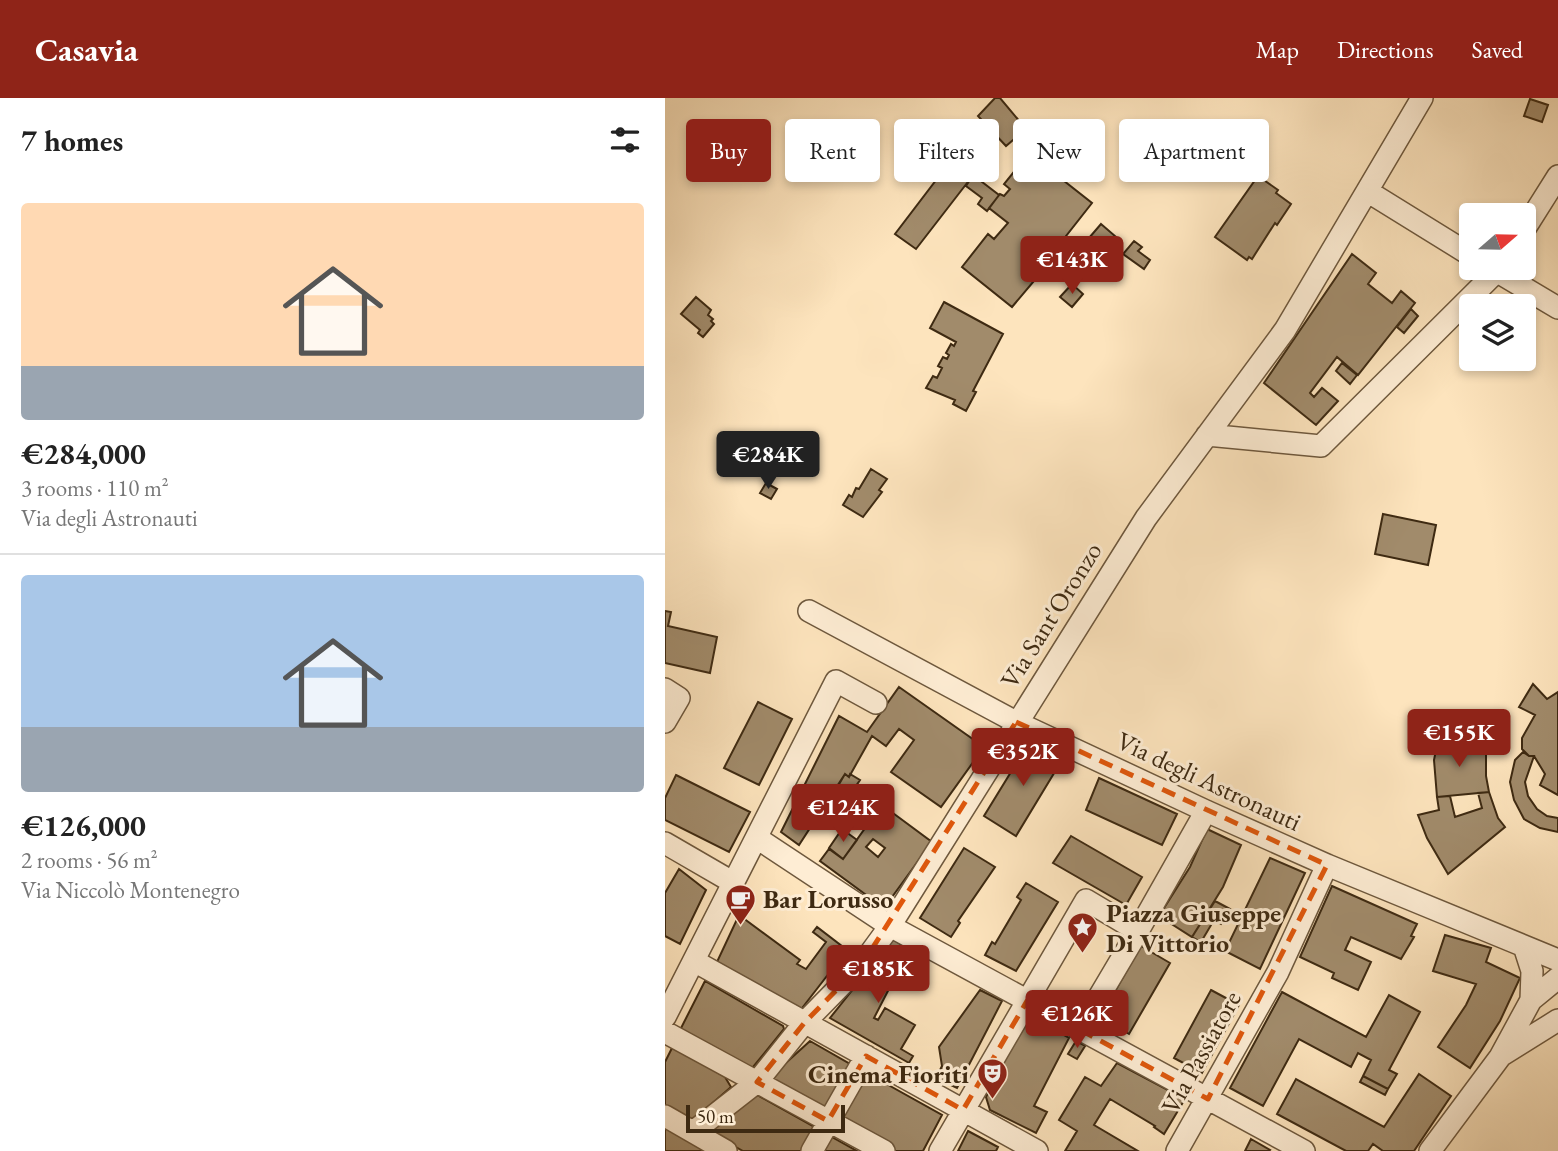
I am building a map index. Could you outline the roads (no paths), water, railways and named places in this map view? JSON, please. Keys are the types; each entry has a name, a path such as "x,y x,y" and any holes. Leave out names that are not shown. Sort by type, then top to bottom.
{"street":[{"name":"Via Sant'Oronzo","path":"693,1132 757,1082 805,1022 863,964 890,926 1146,518 1285,330 1422,98"},
{"path":"1537,209 1558,176"},
{"path":"1367,191 1459,248"},
{"path":"1207,435 1321,446 1485,280"},
{"path":"1513,280 1558,308"},
{"name":"Via degli Astronauti","path":"809,611 1016,722 1206,811 1327,865 1558,960"},
{"path":"665,1017 836,681 876,703"},
{"path":"665,722 672,693"},
{"path":"1080,1029 1206,811"},
{"path":"757,838 890,926 1304,1151"},
{"path":"665,844 734,884"},
{"name":"Via Passiatore","path":"1177,1151 1277,972 1327,865"},
{"path":"940,1151 1086,900 1138,931"},
{"path":"1524,946 1532,971 1531,1000"},
{"path":"694,961 1037,1151"},
{"path":"1430,1151 1500,1057 1531,1000 1558,978"},
{"path":"1500,1057 1558,1020"},
{"path":"665,1032 884,1151"},
{"path":"812,1151 866,1056"},
{"path":"665,1116 726,1151"}],"place":[{"name":"Bar Lorusso","path":"740,926"},
{"name":"Piazza Giuseppe Di Vittorio","path":"1083,955"},
{"name":"Cinema Fioriti","path":"992,1101"}]}
